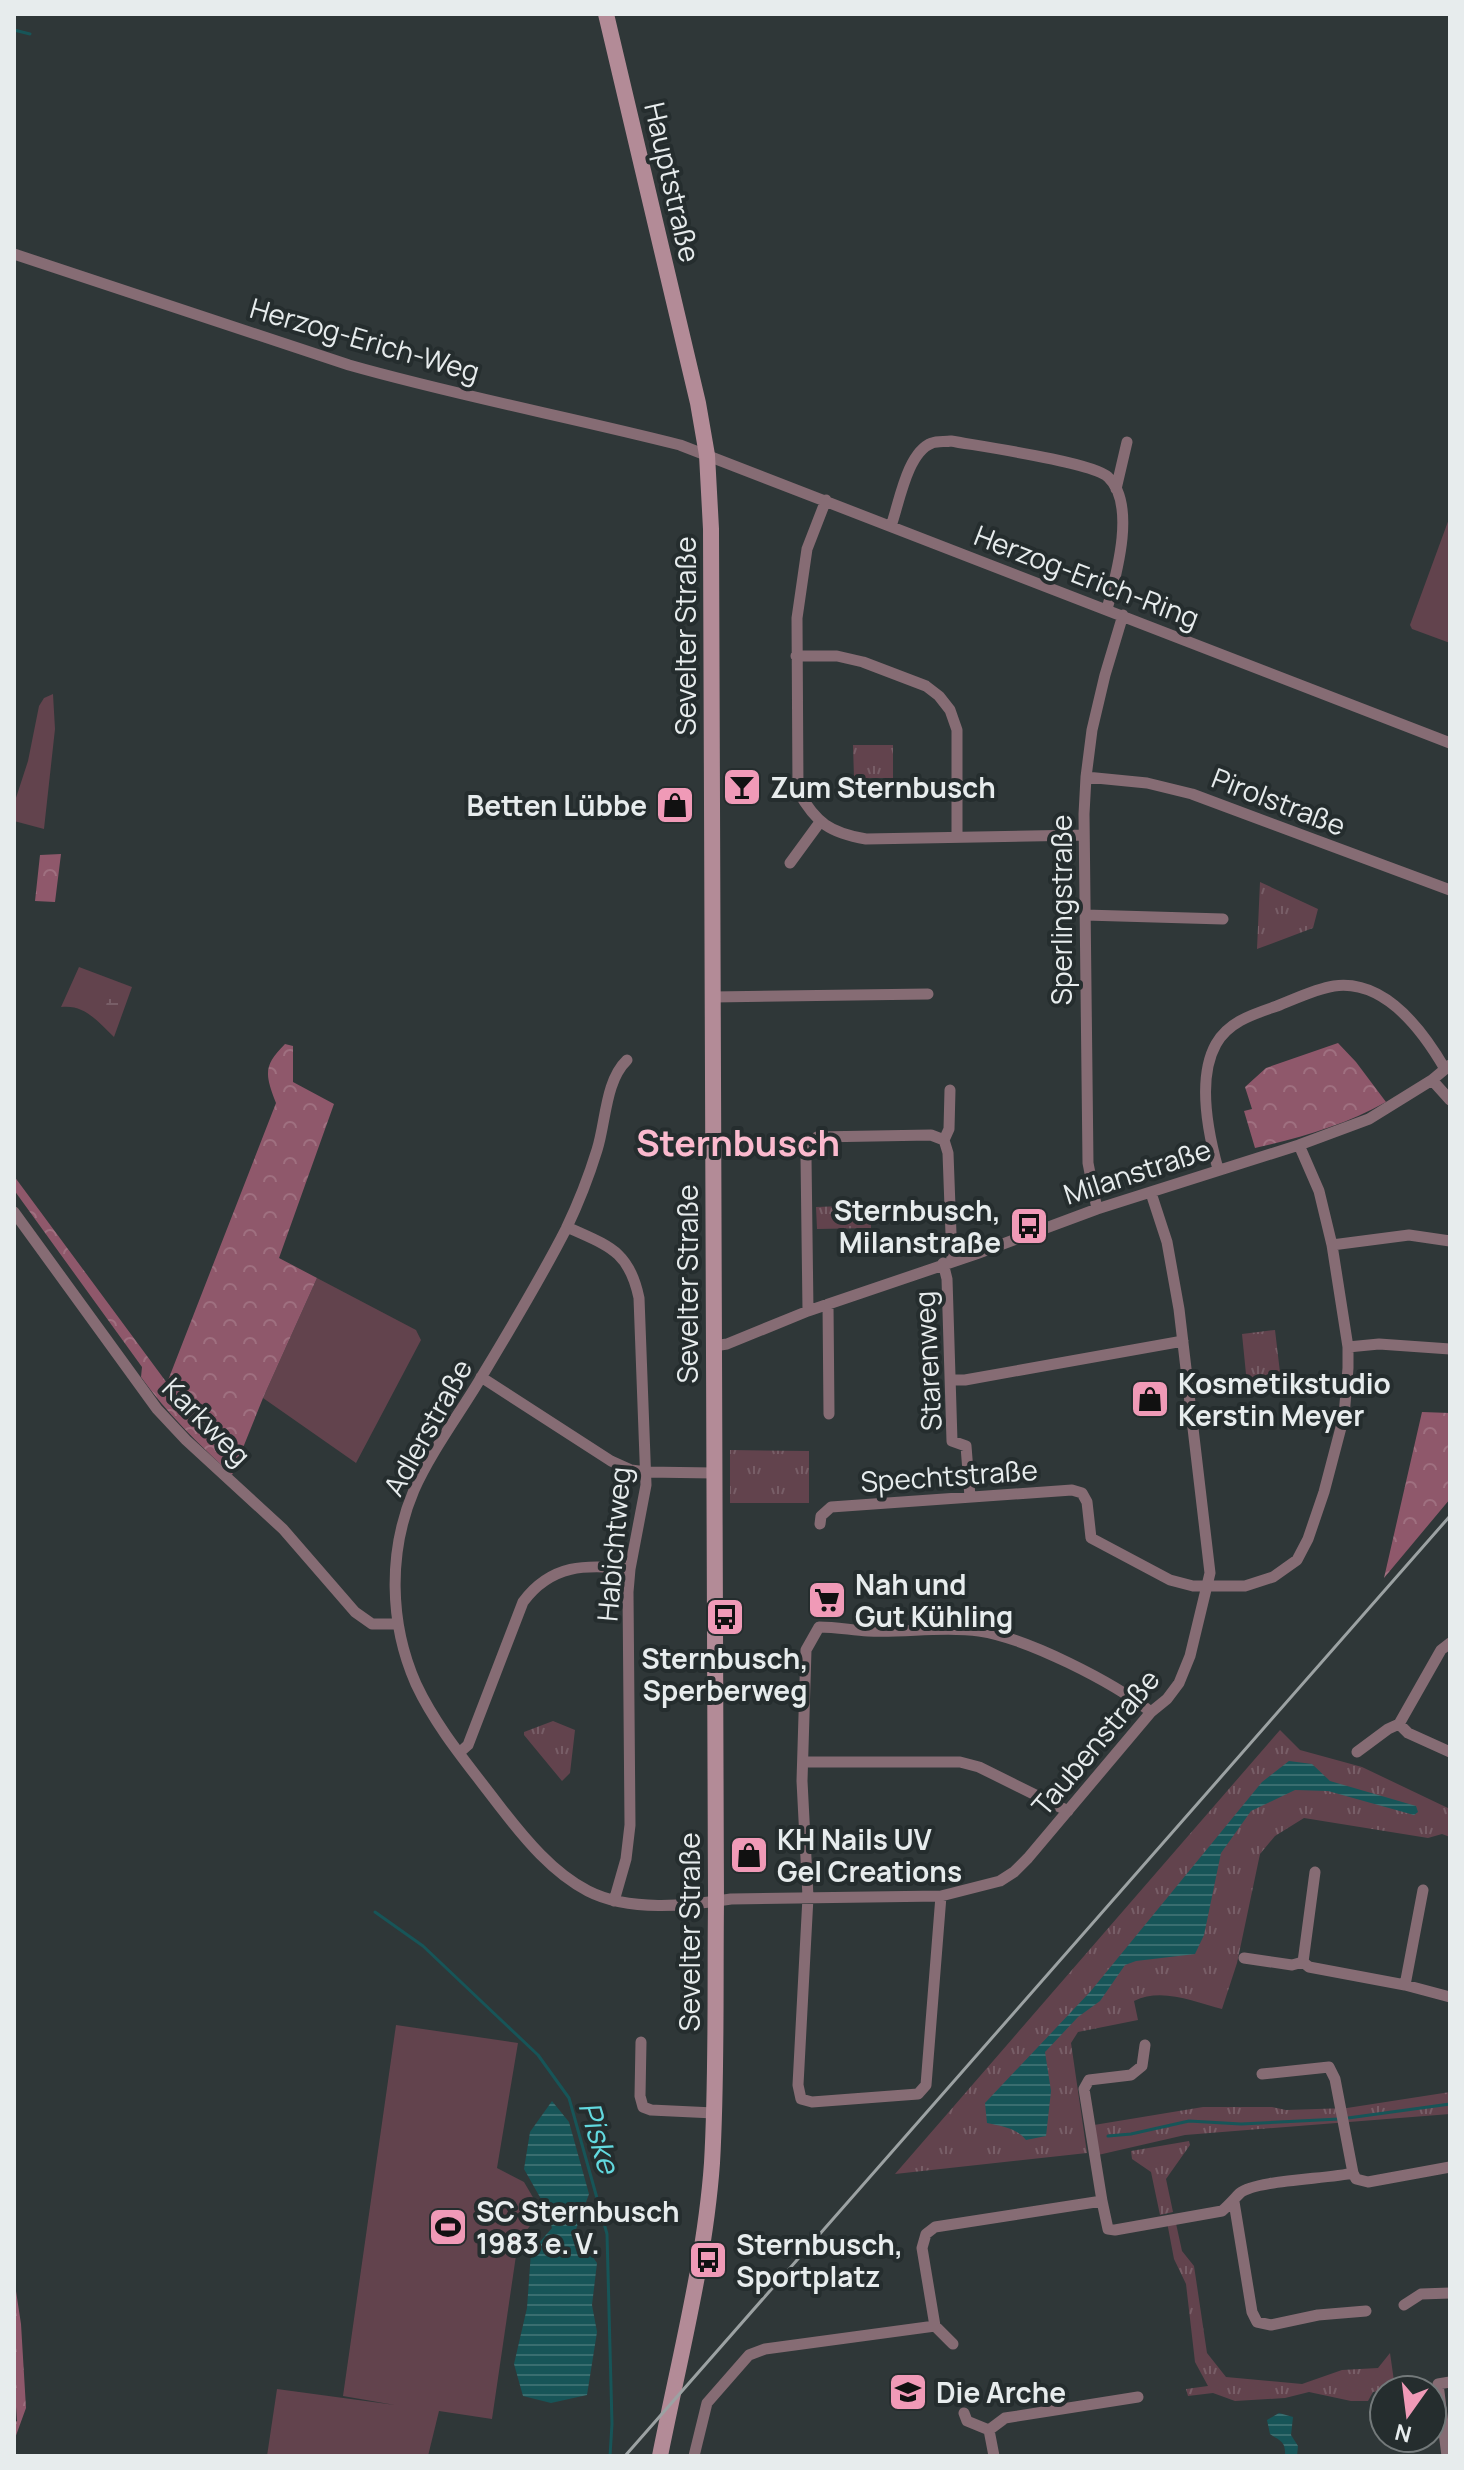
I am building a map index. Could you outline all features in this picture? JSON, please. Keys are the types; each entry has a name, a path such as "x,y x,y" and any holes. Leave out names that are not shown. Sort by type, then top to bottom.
{"street":[{"name":"Hauptstraße","path":"606,14 689,362 707,455"},
{"name":"Herzog-Erich-Weg","path":"14,254 349,365 405,381 585,420 707,455"},
{"path":"891,526 909,471 918,454 931,443 951,441 1083,466 1107,475 1116,489 1122,513 1122,540 1107,609"},
{"path":"1116,489 1127,442"},
{"name":"Herzog-Erich-Ring","path":"707,455 1450,743"},
{"name":"Sevelter Straße","path":"660,2456 703,2232 714,2113 713,997 711,529 707,455"},
{"path":"826,500 807,549 797,618 798,791 809,810 820,822 842,835 866,839 1084,835"},
{"name":"Sperlingstraße","path":"1097,1209 1088,1163 1086,777 1092,730 1123,615"},
{"path":"796,656 837,656 863,662 926,686 939,696 950,710 957,730 957,836"},
{"name":"Pirolstraße","path":"1086,777 1147,783 1192,794 1450,890"},
{"path":"790,863 820,822"},
{"path":"1085,915 1223,919"},
{"path":"1218,1169 1207,1108 1208,1066 1217,1043 1232,1025 1254,1014 1337,986 1372,991 1394,1005 1448,1067"},
{"path":"713,997 928,994"},
{"name":"Adlerstraße","path":"627,1060 617,1070 597,1151 567,1227 426,1467 408,1508 397,1552 395,1594 398,1624 416,1682 432,1715 510,1819 549,1863 588,1891 614,1901 716,1902"},
{"name":"Milanstraße","path":"714,1346 727,1344 808,1311 1097,1209 1299,1145 1369,1119 1448,1067"},
{"path":"1432,1080 1450,1100"},
{"name":"Starenweg","path":"950,1090 949,1129 944,1140 948,1153 947,1279 952,1441 966,1446 970,1497"},
{"path":"808,1311 806,1157 809,1146 817,1137 931,1135 944,1140"},
{"path":"1208,1587 1245,1586 1273,1577 1297,1560 1308,1539 1324,1492 1344,1416 1348,1347 1332,1245 1319,1191 1299,1145"},
{"name":"Taubenstraße","path":"716,1902 808,1897 941,1896 1000,1881 1014,1872 1179,1683 1196,1639 1210,1573 1183,1341 1167,1242 1151,1193"},
{"name":"Karkweg","path":"14,1212 133,1379 176,1429 283,1529 355,1612 372,1624 398,1624"},
{"name":"Habichtweg","path":"567,1227 614,1251 626,1261 635,1277 639,1298 646,1485 630,1569 630,1825 626,1859 614,1901"},
{"path":"1332,1245 1409,1235 1450,1241"},
{"path":"828,1304 829,1414"},
{"path":"952,1380 1183,1341"},
{"path":"1348,1347 1379,1344 1450,1349"},
{"path":"481,1377 611,1461 631,1470 714,1473"},
{"name":"Spechtstraße","path":"820,1524 821,1516 831,1507 1072,1490 1082,1493 1087,1502 1091,1538 1170,1580 1208,1587"},
{"path":"459,1753 468,1745 523,1602 534,1587 552,1574 579,1568 630,1569"},
{"path":"941,1896 926,2085 918,2094 812,2102 801,2099 798,2085 808,1897 803,1762 806,1650 819,1627 867,1631 979,1631 1043,1653 1125,1692 1151,1712"},
{"path":"1357,1752 1399,1724 1441,1650 1450,1643"},
{"path":"1399,1724 1408,1733 1450,1752"},
{"path":"803,1762 960,1762 979,1767 1068,1811"},
{"path":"1303,1962 1315,1872"},
{"path":"1405,1985 1423,1890"},
{"path":"1244,1958 1292,1965 1303,1962"},
{"path":"1303,1962 1309,1967 1450,1997"},
{"name":"Sevelter Straße","path":"641,2042 640,2096 643,2107 714,2113"},
{"path":"1145,2045 1142,2066 1131,2075 1089,2080 1084,2089 1108,2229 1222,2211 1241,2193 1258,2187 1353,2173"},
{"path":"1262,2074 1329,2067 1335,2079 1356,2179 1368,2182 1450,2167"},
{"path":"953,2344 935,2326 922,2248 926,2234 935,2227 1102,2201"},
{"path":"1234,2202 1252,2312 1257,2322 1271,2325 1318,2315 1366,2311"},
{"path":"1404,2305 1421,2294 1450,2293"},
{"path":"694,2456 707,2403 749,2355 765,2349 935,2326"},
{"path":"1447,2456 1438,2384 1450,2382"},
{"path":"989,2430 1005,2418 1138,2397"},
{"path":"964,2413 967,2421 989,2430"},
{"path":"989,2430 994,2456"}],"green space":[{"path":"1450,516 1450,643 1412,629 1410,625"},
{"path":"53,694 55,729 44,829 14,821 14,804 28,761 39,706 44,698"},
{"path":"853,745 893,745 893,778 854,778"},
{"path":"61,854 55,902 35,901 40,855"},
{"path":"1260,882 1318,909 1313,928 1257,949"},
{"path":"79,967 132,987 114,1037 84,1011 61,1007"},
{"path":"108,999 120,1003 121,1011 116,1022 107,1021 103,1015"},
{"path":"1338,1043 1386,1102 1322,1130 1255,1148 1244,1111 1252,1109 1245,1087 1266,1068"},
{"path":"285,1044 293,1046 293,1082 334,1104 279,1258 317,1278 232,1475 151,1391 141,1377 142,1367 14,1190 14,1176 167,1383 276,1103 268,1071 273,1058"},
{"path":"871,1205 871,1228 817,1229 816,1207"},
{"path":"317,1278 416,1330 421,1340 356,1463 263,1398"},
{"path":"1275,1330 1281,1381 1247,1384 1242,1334"},
{"path":"1422,1412 1450,1413 1450,1499 1384,1578"},
{"path":"730,1450 809,1451 809,1503 730,1503"},
{"path":"553,1721 575,1730 570,1773 562,1781 524,1735 524,1732"},
{"path":"1280,1730 1300,1750 1362,1767 1450,1809 1450,1837 1442,1834 1428,1838 1304,1818 1275,1836 1260,1854 1237,1963 1222,2009 1178,1997 1156,1995 1134,2001 1138,2020 1078,2032 1071,2043 1087,2153 895,2174"},
{"name":"SC Sternbusch 1983 e. V.","path":"396,2025 518,2043 497,2168 524,2182 541,2211 518,2242 492,2419 439,2411 428,2456 267,2456 277,2389 395,2405 343,2396"},
{"path":"1450,2092 1450,2114 1185,2135 1098,2155 1094,2125 1203,2107 1272,2107 1286,2110 1347,2108"},
{"path":"1189,2141 1190,2145 1166,2179 1173,2212 1160,2215 1151,2172 1132,2159 1131,2151"},
{"path":"1175,2219 1182,2251 1194,2266 1207,2353 1226,2377 1302,2384 1342,2370 1378,2368 1390,2353 1393,2374 1368,2374 1368,2401 1351,2401 1309,2392 1285,2398 1235,2401 1213,2393 1188,2396 1186,2389 1208,2386 1195,2362 1186,2284 1174,2259 1167,2222"},
{"path":"14,2278 21,2324 26,2408 14,2441 14,2423 17,2421"}],"water":[{"path":"1289,1761 1312,1764 1330,1781 1416,1806 1418,1812 1414,1815 1328,1791 1295,1790 1251,1811 1221,1853 1204,1935 1195,1954 1125,1965 1100,2001 1078,2017 1045,2052 1051,2091 1046,2136 1026,2140 1013,2130 987,2123 985,2103 1090,1992 1262,1782"},
{"path":"552,2101 569,2122 589,2194 575,2232 597,2263 592,2305 597,2332 587,2395 551,2403 523,2396 514,2364 527,2308 531,2252 552,2228 541,2199 524,2169 530,2132"},
{"path":"1279,2413 1293,2417 1291,2435 1298,2446 1297,2456 1285,2456 1283,2444 1270,2434 1267,2420"}],"waterway":[{"path":"14,30 30,34"},
{"name":"Piske","path":"375,1912 423,1946 538,2055 569,2098 607,2234 612,2424 610,2456"},
{"path":"1348,2118 1450,2104"},
{"path":"1108,2136 1189,2121 1241,2124 1339,2119"}],"railway":[{"path":"625,2456 1450,1516"}],"place":[{"name":"Zum Sternbusch","path":"742,787"},
{"name":"Betten Lübbe","path":"675,805"},
{"name":"Sternbusch, Milanstraße","path":"1029,1226"},
{"name":"Kosmetikstudio Kerstin Meyer","path":"1150,1399"},
{"name":"Nah und Gut Kühling","path":"827,1600"},
{"name":"Sternbusch, Sperberweg","path":"725,1617"},
{"name":"KH Nails UV Gel Creations","path":"749,1855"},
{"name":"SC Sternbusch 1983 e. V.","path":"448,2227"},
{"name":"Sternbusch, Sportplatz","path":"708,2260"},
{"name":"Die Arche","path":"908,2392"}],"district":[{"name":"Sternbusch","path":"738,1142"}]}
